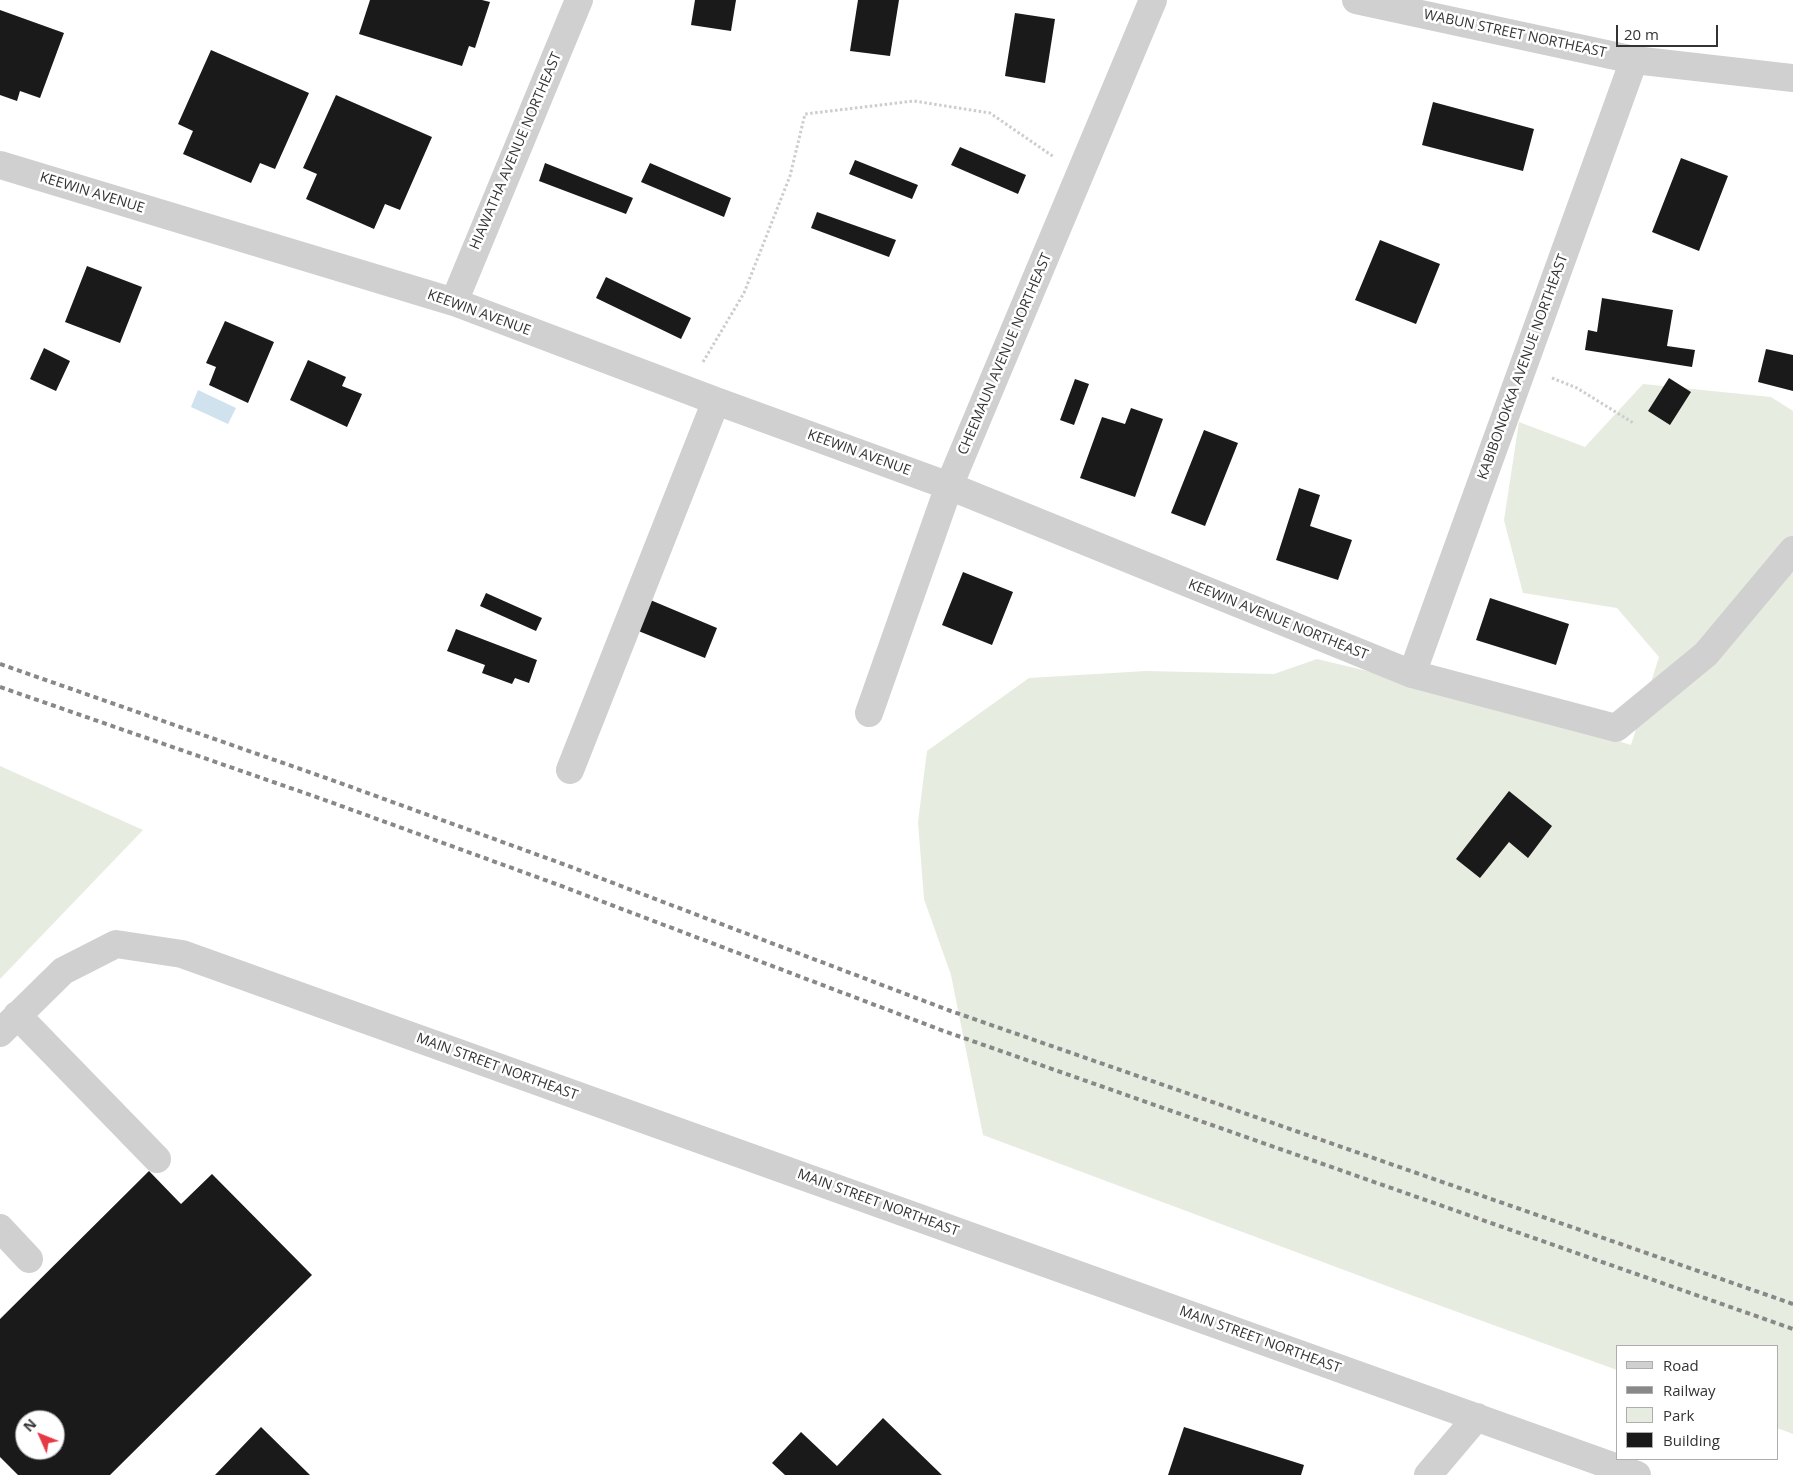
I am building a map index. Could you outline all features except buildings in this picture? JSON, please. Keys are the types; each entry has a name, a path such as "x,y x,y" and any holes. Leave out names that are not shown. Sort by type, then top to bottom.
{"street":[{"name":"HIAWATHA AVENUE NORTHEAST","path":"454,302 579,0"},
{"name":"CHEEMAUN AVENUE NORTHEAST","path":"869,713 949,486 1153,0"},
{"name":"WABUN STREET NORTHEAST","path":"1356,0 1634,60 1793,78"},
{"name":"KABIBONOKKA AVENUE NORTHEAST","path":"1412,674 1634,60"},
{"name":"KEEWIN AVENUE","path":"0,165 454,302 686,390 949,486"},
{"path":"570,770 716,401"},
{"name":"KEEWIN AVENUE NORTHEAST","path":"949,486 1412,674 1616,728 1706,654 1793,550"},
{"name":"MAIN STREET NORTHEAST","path":"9,1024 63,970 116,944 182,954 1637,1475"},
{"path":"9,1024 158,1159"},
{"path":"0,1228 29,1259"},
{"path":"1428,1475 1477,1417"}],"path":[{"path":"686,390 744,293 790,176 805,114 914,101 990,113 1052,156 1084,165"},
{"path":"1523,367 1577,388 1634,424"}],"green space":[{"path":"1643,384 1771,397 1793,411 1793,1434 1778,1428 1778,1345 1616,1345 1616,1370 983,1135 951,975 924,899 918,822 927,751 1029,678 1146,671 1274,674 1317,659 1493,701 1631,745 1659,657 1617,608 1523,593 1504,520 1519,422 1585,447"},
{"path":"0,766 143,830 0,979"}],"water":[{"path":"198,390 236,408 228,424 191,407"}],"railway":[{"path":"0,664 329,779 563,864 948,1010 1793,1304"},
{"path":"0,687 322,799 556,884 941,1030 1793,1329"}]}
